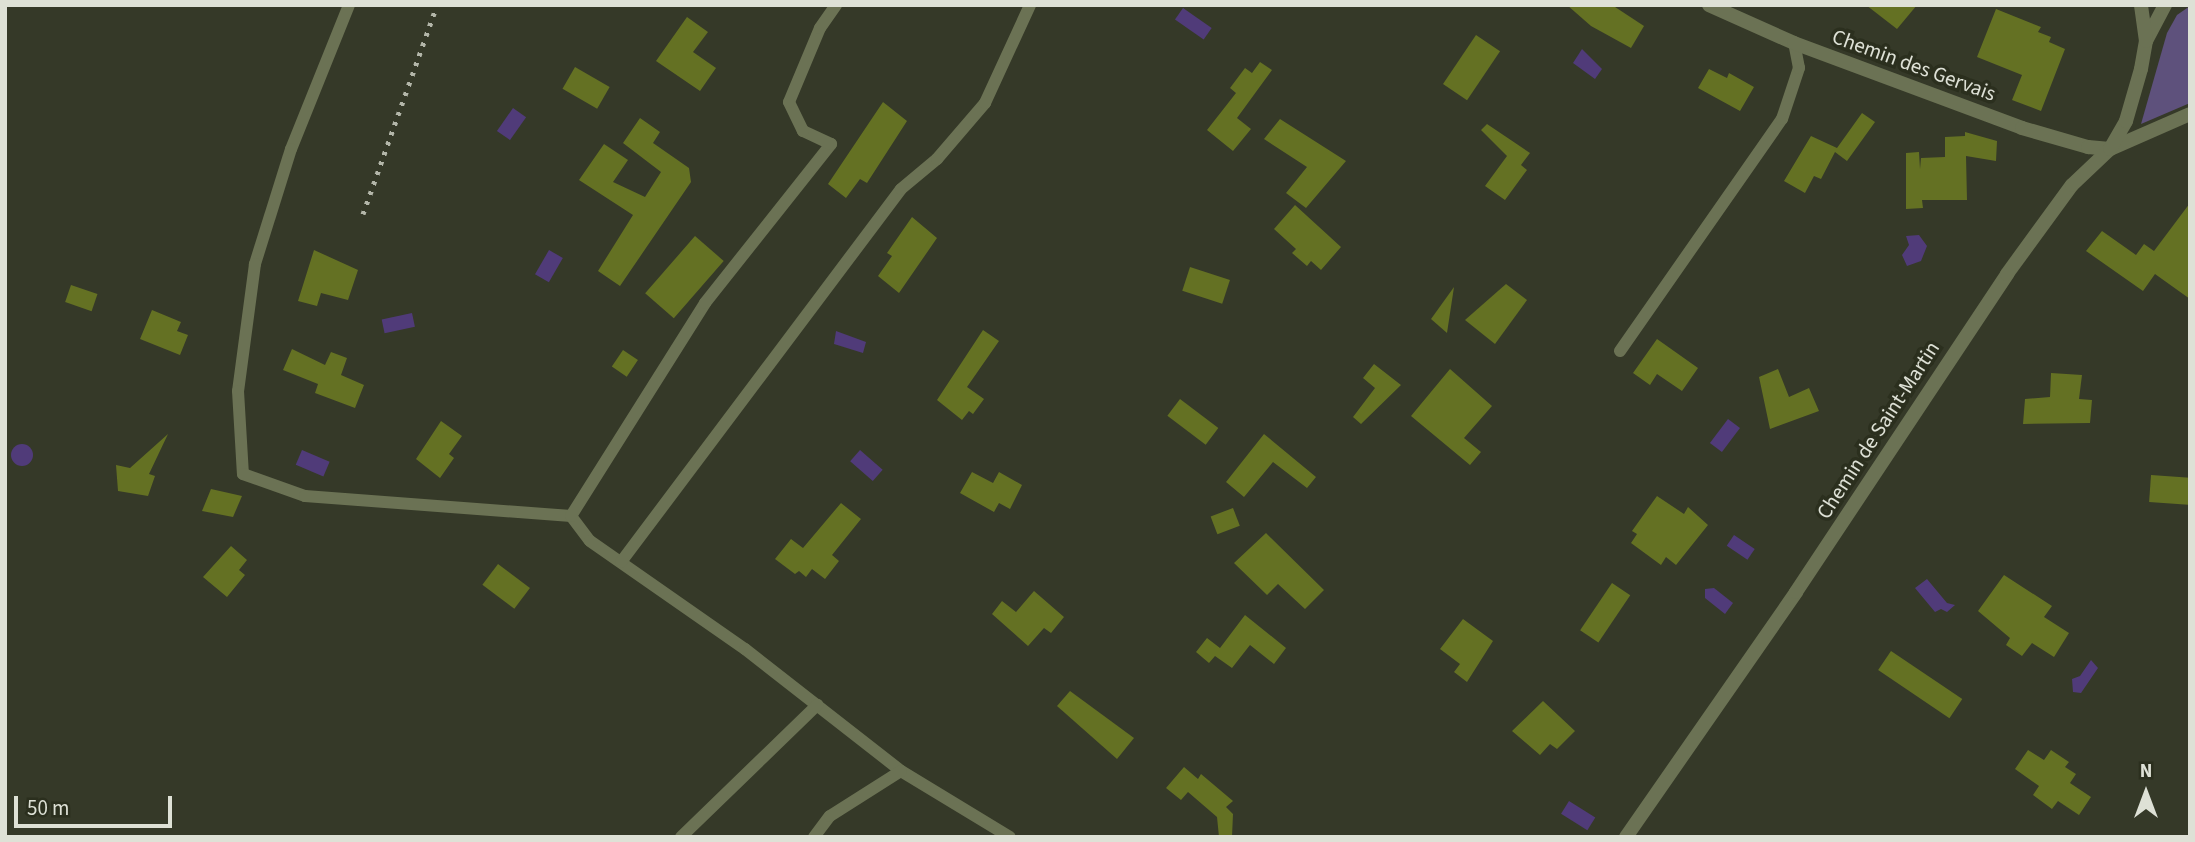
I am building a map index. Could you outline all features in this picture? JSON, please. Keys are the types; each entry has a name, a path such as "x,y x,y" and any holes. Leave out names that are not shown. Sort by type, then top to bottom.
{"street":[{"name":"Chemin des Gervais","path":"1709,5 1794,43 2022,128 2110,149"},
{"name":"Chemin de Saint-Martin","path":"2141,5 2146,41"},
{"name":"Chemin de Saint-Martin","path":"1626,837 1796,592 2007,274 2072,185 2110,149 2126,121 2146,41 2165,5"},
{"path":"2110,149 2190,114"}],"lane":[{"path":"349,5 290,149 255,264 238,391 243,474 305,496 571,516 590,541 817,705 901,771 1010,837"},
{"path":"571,516 705,303 831,144 803,131 789,102 820,29 836,5"},
{"path":"621,562 901,189 937,159 985,103 1030,5"},
{"path":"1620,351 1782,119 1800,68 1794,43"},
{"path":"681,837 817,705"},
{"path":"814,837 830,816 901,771"}],"shaded area":[{"path":"2190,6 2190,103 2141,124 2167,33 2177,15"},
{"path":"1183,8 1212,28 1204,40 1175,19"},
{"path":"1582,49 1602,69 1595,79 1573,63"},
{"path":"513,108 526,117 510,140 497,131"},
{"path":"1919,235 1927,246 1921,261 1907,266 1902,255 1909,245 1906,236"},
{"path":"549,250 563,258 549,282 535,274"},
{"path":"412,313 415,327 385,333 382,319"},
{"path":"836,331 866,342 863,353 834,344"},
{"path":"1728,419 1740,428 1722,452 1710,443"},
{"path":"18,444 26,444 33,451 33,459 26,466 18,466 11,459 11,451"},
{"path":"302,450 330,462 323,476 296,465"},
{"path":"860,450 883,470 873,481 850,461"},
{"path":"1734,535 1755,549 1747,560 1727,546"},
{"path":"1927,579 1947,603 1955,605 1947,612 1941,609 1935,612 1915,588"},
{"path":"1714,588 1733,603 1725,614 1705,598 1705,589"},
{"path":"2091,660 2098,668 2081,693 2073,692 2072,679 2080,676"},
{"path":"1569,801 1595,817 1587,830 1561,814"}],"building":[{"path":"1567,5 1612,5 1644,26 1631,48 1591,26"},
{"path":"1866,5 1917,5 1897,29"},
{"path":"1996,9 2041,27 2038,32 2051,37 2049,42 2065,49 2041,111 2012,100 2022,75 1977,57"},
{"path":"687,17 708,32 693,52 716,68 700,91 656,61"},
{"path":"1476,35 1500,51 1467,100 1443,84"},
{"path":"1260,62 1272,70 1237,118 1251,129 1233,151 1207,130 1236,93 1230,88 1245,68 1252,73"},
{"path":"575,67 610,87 597,109 562,89"},
{"path":"1709,69 1727,78 1729,73 1754,87 1740,111 1698,88"},
{"path":"883,102 907,121 867,183 860,179 846,198 828,184"},
{"path":"1862,113 1875,122 1847,161 1835,152 1821,179 1814,176 1805,193 1784,181 1811,136 1837,148"},
{"path":"640,118 660,132 653,143 689,168 691,182 620,286 598,271 633,215 579,180 604,144 628,160 613,182 645,197 661,172 623,143"},
{"path":"1280,119 1346,161 1306,208 1286,193 1307,167 1264,139"},
{"path":"1487,124 1530,153 1521,165 1527,170 1505,200 1485,186 1507,156 1481,130"},
{"path":"1965,132 1997,141 1996,161 1966,156 1967,200 1922,200 1923,208 1906,209 1906,153 1919,152 1920,169 1921,158 1945,157 1945,137 1965,136"},
{"path":"2190,203 2190,299 2155,274 2143,291 2086,251 2102,231 2136,255 2144,244 2154,251"},
{"path":"1295,205 1341,247 1321,270 1311,261 1307,266 1292,253 1296,249 1274,229"},
{"path":"912,217 937,238 899,293 878,276 892,256 887,253"},
{"path":"695,236 724,261 674,318 645,293"},
{"path":"314,250 358,270 348,300 321,293 317,306 298,301"},
{"path":"1190,267 1230,280 1222,304 1182,291"},
{"path":"1506,284 1527,300 1495,344 1465,320"},
{"path":"71,285 97,294 92,311 65,302"},
{"path":"1454,287 1447,333 1431,319"},
{"path":"152,310 181,322 177,331 188,335 180,355 140,339"},
{"path":"983,330 999,341 967,387 984,399 973,414 969,411 962,420 937,400"},
{"path":"1657,339 1698,368 1682,391 1657,374 1650,385 1633,373"},
{"path":"292,349 325,365 331,352 347,358 341,375 364,385 355,408 315,393 318,384 283,370"},
{"path":"623,350 638,360 627,377 612,367"},
{"path":"1374,364 1401,385 1361,424 1353,417 1375,388 1363,378"},
{"path":"1450,369 1492,406 1464,438 1481,452 1470,465 1411,416"},
{"path":"1778,369 1789,397 1809,388 1819,411 1770,429 1759,377"},
{"path":"2051,373 2082,375 2079,399 2092,400 2090,423 2023,424 2025,399 2050,397"},
{"path":"1180,399 1218,428 1206,445 1167,416"},
{"path":"441,421 462,436 449,454 454,458 440,478 416,459"},
{"path":"168,434 149,474 155,476 148,496 118,491 116,465 130,468"},
{"path":"1264,434 1316,477 1307,488 1273,462 1244,497 1226,482"},
{"path":"972,472 993,483 999,472 1022,485 1010,509 999,503 994,512 960,493"},
{"path":"2151,475 2190,478 2188,505 2149,502"},
{"path":"211,489 242,496 233,517 202,511"},
{"path":"1657,496 1684,514 1688,507 1708,525 1676,565 1666,557 1661,565 1631,543 1637,534 1632,531"},
{"path":"841,503 861,519 832,555 839,561 825,579 812,569 806,577 799,571 795,574 775,559 791,539 803,548"},
{"path":"1233,508 1240,526 1217,534 1211,517"},
{"path":"1266,533 1324,590 1305,609 1278,584 1267,595 1234,563"},
{"path":"231,546 247,560 239,570 245,575 227,597 203,577"},
{"path":"498,564 530,588 514,609 482,585"},
{"path":"2004,575 2052,606 2044,617 2069,633 2054,657 2032,643 2022,656 2006,645 2010,638 1978,611"},
{"path":"1612,583 1630,595 1598,643 1580,630"},
{"path":"1034,591 1064,617 1051,633 1044,628 1028,646 992,614 1002,601 1016,612"},
{"path":"1245,615 1286,648 1274,664 1250,645 1232,668 1215,656 1209,663 1196,652 1207,638 1220,648"},
{"path":"1463,619 1493,641 1467,682 1454,672 1460,664 1440,649"},
{"path":"1891,651 1962,699 1949,718 1878,670"},
{"path":"1070,691 1134,738 1117,759 1057,706"},
{"path":"1543,701 1575,731 1557,749 1550,744 1540,755 1512,731"},
{"path":"2028,750 2044,760 2051,750 2069,762 2065,767 2076,774 2070,783 2091,797 2079,815 2058,801 2052,809 2033,795 2039,786 2015,769"},
{"path":"1184,767 1198,779 1201,774 1233,801 1226,807 1233,814 1232,837 1219,837 1217,817 1188,792 1181,800 1166,788"}],"railway":[{"path":"363,214 437,5"}]}
